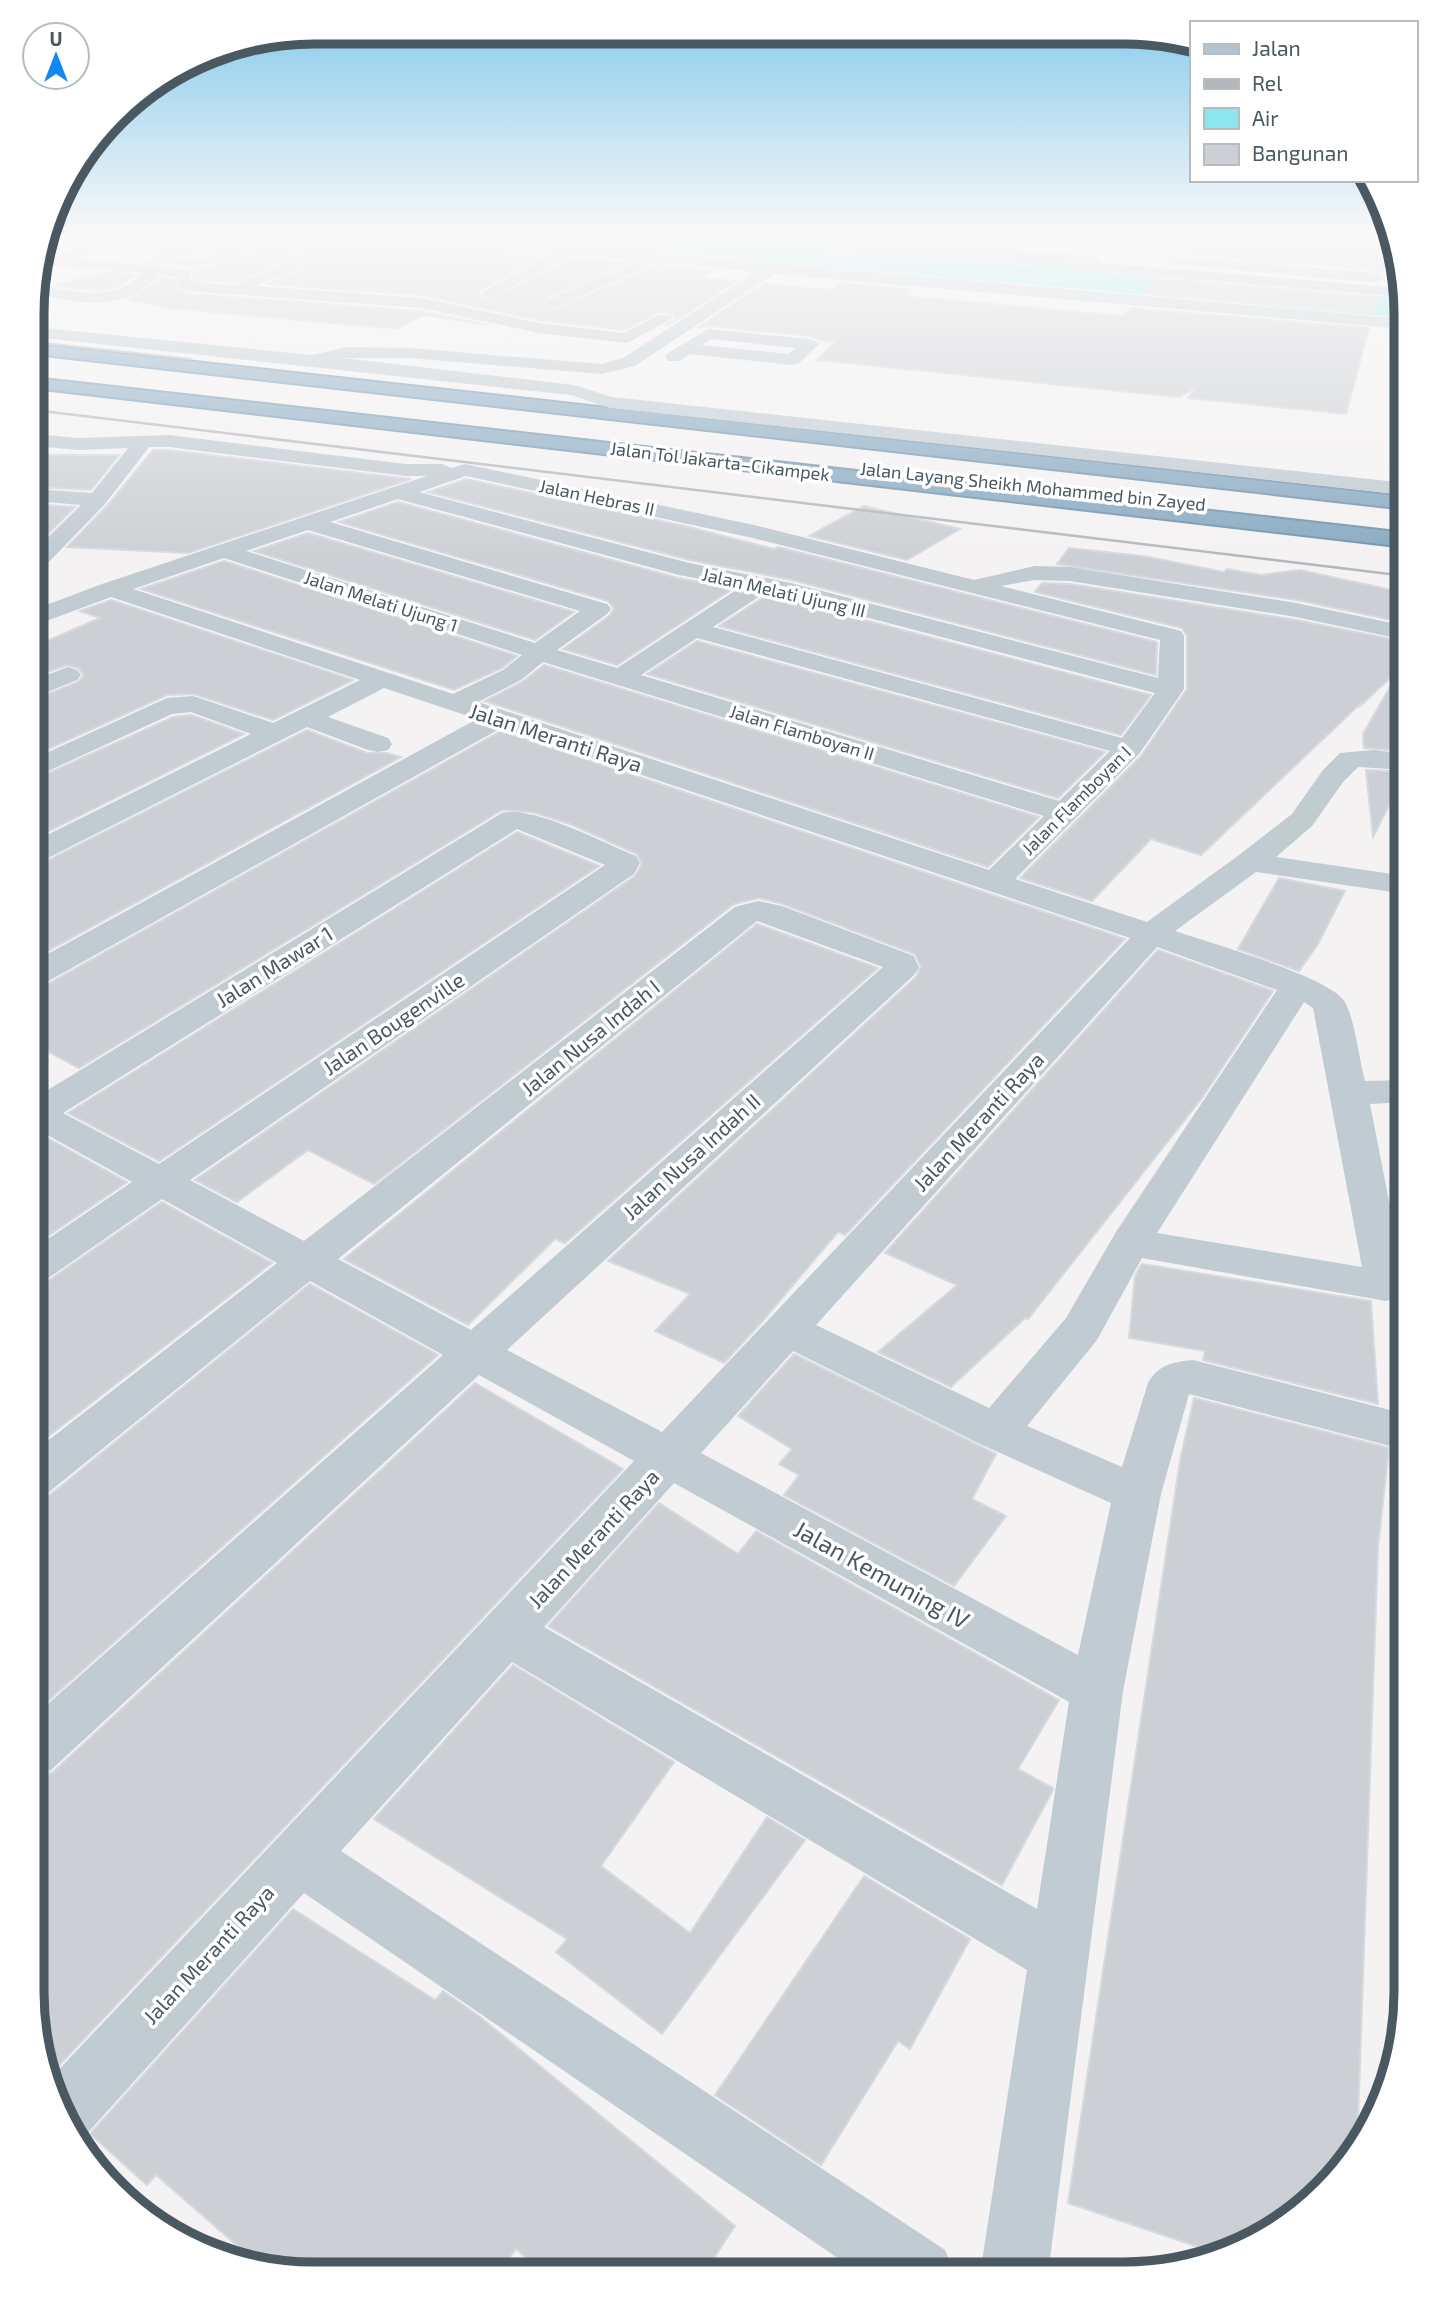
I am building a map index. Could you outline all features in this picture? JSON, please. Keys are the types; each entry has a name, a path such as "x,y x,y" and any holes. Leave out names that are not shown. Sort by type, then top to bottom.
{"highway":[{"name":"Jalan Tol Jakarta–Cikampek","path":"44,350 1394,502"},
{"name":"Jalan Layang Sheikh Mohammed bin Zayed","path":"44,360 1394,511"},
{"name":"Jalan Layang Sheikh Mohammed bin Zayed","path":"44,373 1394,528"},
{"name":"Jalan Tol Jakarta–Cikampek","path":"44,384 1394,539"}],"street":[{"path":"169,346 574,390 610,402 1394,488"},
{"path":"629,362 654,346"},
{"path":"312,360 348,352 409,353 601,369 629,362 667,363 691,346"},
{"path":"687,348 792,360 809,346"},
{"name":"Jalan Hebras II","path":"44,441 79,444 169,441 406,470 465,470 754,532 1172,636 1171,690"},
{"path":"44,553 98,500 145,441"},
{"path":"44,615 110,589 465,470"},
{"name":"Jalan Melati Ujung III","path":"398,493 687,570 790,590 1171,690"},
{"path":"44,496 98,500"},
{"path":"308,523 599,609 537,652 528,664 512,675 455,703"},
{"path":"687,570 754,532"},
{"path":"44,536 59,537"},
{"name":"Jalan Melati Ujung 1","path":"225,551 537,652"},
{"path":"790,590 846,554"},
{"path":"970,586 1035,573 1070,574 1296,610 1394,630"},
{"path":"622,676 761,585"},
{"name":"Jalan Meranti Raya","path":"69,2106 1151,934 110,589"},
{"path":"691,629 1129,748"},
{"name":"Jalan Flamboyan II","path":"537,652 1066,813"},
{"path":"44,685 68,675"},
{"path":"44,848 382,679"},
{"name":"Jalan Flamboyan I","path":"994,882 1129,748 1171,690"},
{"path":"44,765 167,706 181,704 193,704 274,733"},
{"path":"306,718 378,744"},
{"path":"44,970 499,718"},
{"path":"1151,934 1250,862 1302,820 1333,776 1350,759 1394,760"},
{"name":"Jalan Bougenville","path":"44,1261 625,865 624,861 611,855 522,820 512,819"},
{"name":"Jalan Mawar 1","path":"44,1108 512,819"},
{"path":"1250,862 1394,883"},
{"name":"Jalan Nusa Indah I","path":"44,1470 746,914 758,911 771,913 899,960"},
{"path":"1130,1242 1386,1286 1329,1004 1325,999 1297,986 1151,934"},
{"name":"Jalan Nusa Indah II","path":"474,1351 902,968 899,960"},
{"path":"996,1432 1082,1329 1130,1242 1297,986"},
{"path":"1349,1093 1394,1091"},
{"name":"Jalan Kemuning IV","path":"44,1119 1097,1691"},
{"path":"786,1329 996,1432 1138,1494"},
{"path":"44,1741 474,1351"},
{"path":"1016,2262 1097,1691 1138,1494 1170,1383 1178,1378 1193,1377 1394,1429"},
{"path":"507,1632 1060,1956"},
{"path":"299,1856 903,2262"}],"building":[{"path":"832,346 1364,346 1346,414 1188,398 1197,387 1179,397 816,360"},
{"path":"153,450 411,479 188,553 67,547 107,506"},
{"path":"44,455 119,455 91,490 44,488"},
{"path":"466,479 685,526 774,549 778,547 1157,642 1156,675 792,580 690,560 428,492"},
{"path":"398,502 678,578 734,588 617,665 563,649 609,616 614,609 608,601 339,522"},
{"path":"44,505 75,507 44,538"},
{"path":"864,506 960,529 907,560 809,536"},
{"path":"308,533 574,612 535,640 254,551"},
{"path":"1069,548 1143,556 1224,572 1227,569 1261,575 1300,570 1394,590 1394,620 1297,600 1057,564"},
{"path":"224,561 517,656 502,668 454,690 141,589"},
{"path":"1042,583 1070,584 1296,620 1394,640 1394,674 1201,855 1151,839 1092,901 1020,878 1141,756 1187,689 1187,636 1182,628 1035,592"},
{"path":"767,595 1151,695 1121,735 719,626"},
{"path":"111,600 353,680 273,720 194,694 167,695 44,751 44,696 78,682 84,675 78,668 67,665 44,673 44,642 100,618 80,611"},
{"path":"697,641 1105,752 1058,798 647,674"},
{"path":"544,665 1039,817 988,867 485,701 522,682"},
{"path":"1394,680 1394,750 1364,748 1363,734"},
{"path":"191,715 244,734 44,834 44,775 173,717"},
{"path":"307,730 367,753 387,753 401,757 44,953 45,862"},
{"path":"501,731 1125,939 845,1235 838,1232 724,1363 655,1331 690,1294 608,1261 916,977 921,967 915,954 783,904 759,898 734,904 374,1184 308,1150 237,1202 195,1180 635,876 642,864 637,854 570,824 532,812 502,810 79,1068 44,1050 46,985"},
{"path":"1366,770 1394,771 1394,796 1373,837"},
{"path":"517,832 599,866 159,1161 68,1113"},
{"path":"1279,878 1345,891 1318,944 1299,971 1238,949"},
{"path":"757,924 878,968 565,1243 555,1239 468,1325 344,1259"},
{"path":"1158,950 1273,991 1202,1098 1028,1319 1025,1318 951,1387 878,1352 957,1285 885,1253"},
{"path":"44,1136 127,1182 44,1239"},
{"path":"162,1202 272,1263 44,1440 44,1282"},
{"path":"1142,1264 1371,1301 1378,1404 1203,1360 1205,1351 1129,1338 1135,1276"},
{"path":"310,1284 438,1355 44,1704 44,1496 51,1494"},
{"path":"794,1354 996,1454 972,1499 1006,1516 954,1586 784,1495 799,1475 779,1464 792,1449 738,1416"},
{"path":"475,1383 623,1469 55,2069 44,2010 44,1775 53,1772"},
{"path":"1194,1398 1389,1448 1378,1547 1358,2127 1327,2170 1289,2206 1244,2234 1206,2250 1068,2203 1180,1461"},
{"path":"659,1503 738,1554 756,1531 1059,1700 1018,1769 1053,1788 1052,1792 1002,1885 548,1626"},
{"path":"513,1665 674,1762 601,1866 690,1933 767,1817 805,1840 662,2034 556,1952 567,1939 374,1819"},
{"path":"864,1876 970,1939 910,2049 898,2041 821,2165 715,2095"},
{"path":"293,1909 435,2000 443,1991 479,2016 735,2226 711,2262 531,2262 516,2249 506,2262 279,2260 246,2254 156,2175 147,2185 90,2134"}],"tram line":[{"path":"67,346 191,359"}],"railway":[{"path":"44,411 1394,575"}]}
